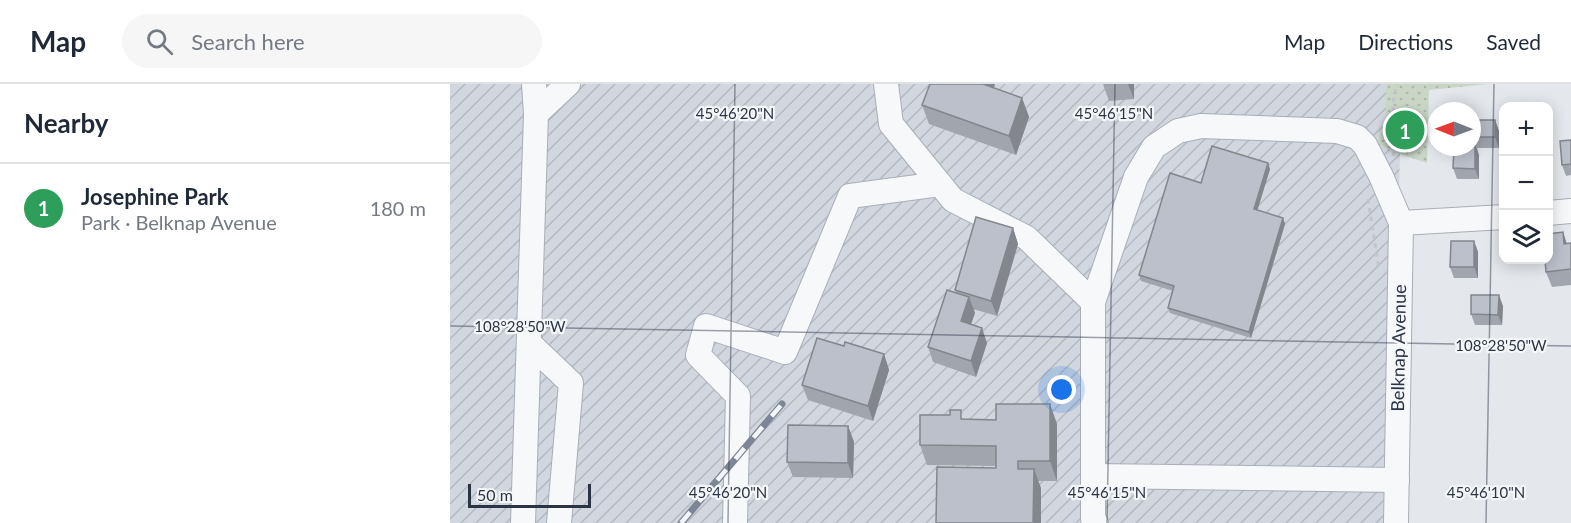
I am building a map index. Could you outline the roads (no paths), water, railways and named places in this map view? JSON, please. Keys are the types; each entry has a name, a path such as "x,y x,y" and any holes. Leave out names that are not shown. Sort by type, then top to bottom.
{"street":[{"path":"523,523 536,114 534,84"},
{"path":"536,114 568,84"},
{"path":"886,84 891,124 953,200 1027,238 1092,302"},
{"name":"Belknap Avenue","path":"1096,523 1093,519 1092,302 1136,177 1154,147 1178,130 1201,126 1337,131 1349,134 1357,137 1365,145 1382,176 1401,223 1396,523"},
{"path":"735,523 738,396 698,355 706,326 785,352 850,196 940,183"},
{"path":"1553,213 1571,211"},
{"path":"1401,223 1499,216"},
{"path":"529,343 571,382 559,523"},
{"path":"1093,476 1397,480"}],"railway":[{"path":"681,523 782,404"}],"place":[{"name":"Josephine Park","path":"1405,130"}]}
